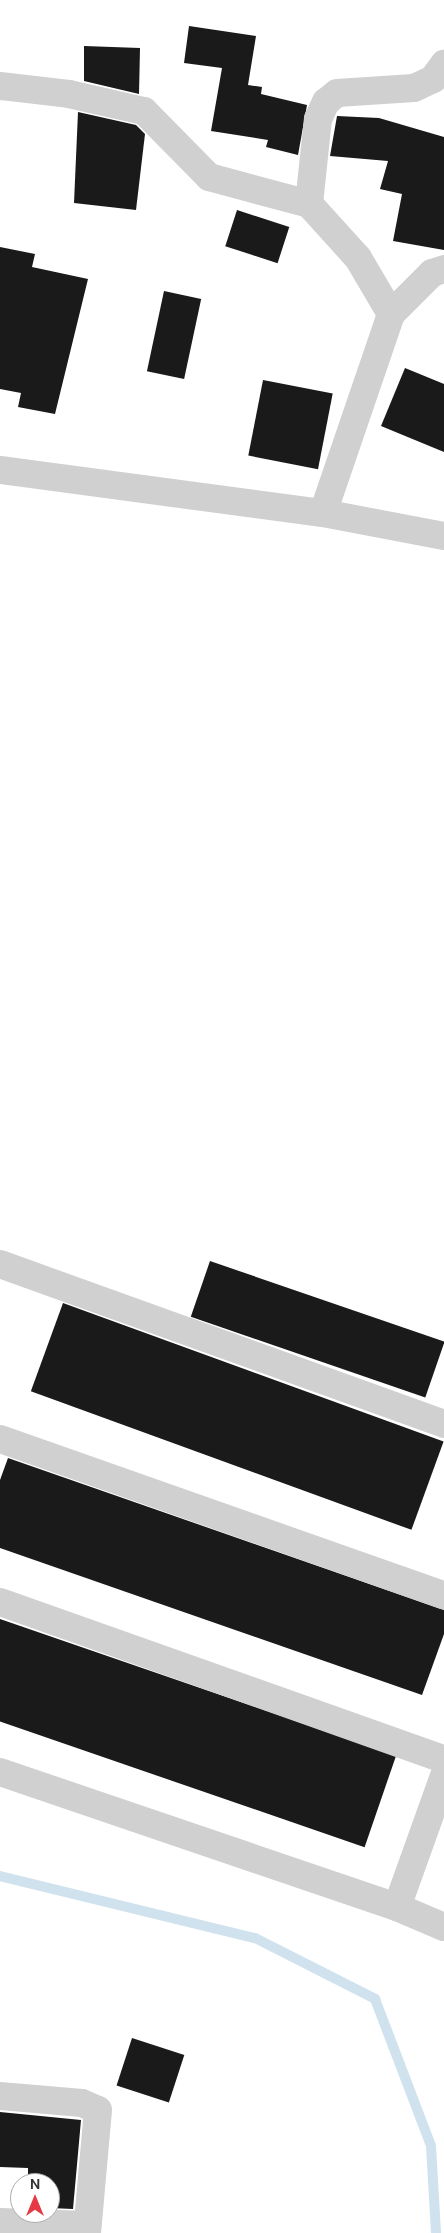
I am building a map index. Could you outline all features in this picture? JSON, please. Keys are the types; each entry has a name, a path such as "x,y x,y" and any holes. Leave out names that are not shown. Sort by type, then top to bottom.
{"street":[{"path":"308,204 318,119 326,102 337,93 414,88 433,78 444,64"},
{"path":"0,86 69,94 144,111 209,177 308,204 358,258 391,314"},
{"path":"323,513 391,314 432,273 444,269"},
{"path":"0,470 323,513 444,536"},
{"path":"0,1264 444,1424"},
{"path":"0,1439 444,1596"},
{"path":"0,1602 444,1759"},
{"path":"0,1772 397,1907 444,1927"},
{"path":"397,1907 444,1776"},
{"path":"0,2096 82,2103 98,2110 87,2229 0,2222"}],"building":[{"path":"189,26 256,36 248,85 262,87 261,94 307,105 298,155 266,147 268,140 211,131 222,68 184,63"},
{"path":"84,46 140,48 139,94 84,81"},
{"path":"78,112 136,125 145,134 136,210 74,203"},
{"path":"337,116 379,118 444,137 444,250 393,241 402,194 380,189 388,161 330,156"},
{"path":"237,210 289,227 278,263 225,246"},
{"path":"0,247 35,254 32,267 88,279 55,414 18,407 21,393 0,389"},
{"path":"164,291 201,299 184,379 147,371"},
{"path":"405,368 444,384 444,452 381,426"},
{"path":"263,380 333,394 318,469 248,456"},
{"path":"210,1261 444,1342 425,1398 191,1317"},
{"path":"63,1303 444,1442 411,1530 31,1391"},
{"path":"8,1458 444,1610 444,1634 422,1695 0,1548 0,1480"},
{"path":"0,1619 396,1755 365,1847 0,1722"},
{"path":"132,2038 184,2055 169,2103 117,2086"},
{"path":"0,2112 81,2120 73,2209 60,2208 60,2173 28,2173 28,2168 0,2167"}],"waterway":[{"path":"0,1876 255,1938 375,1999 431,2146 436,2233"}]}
